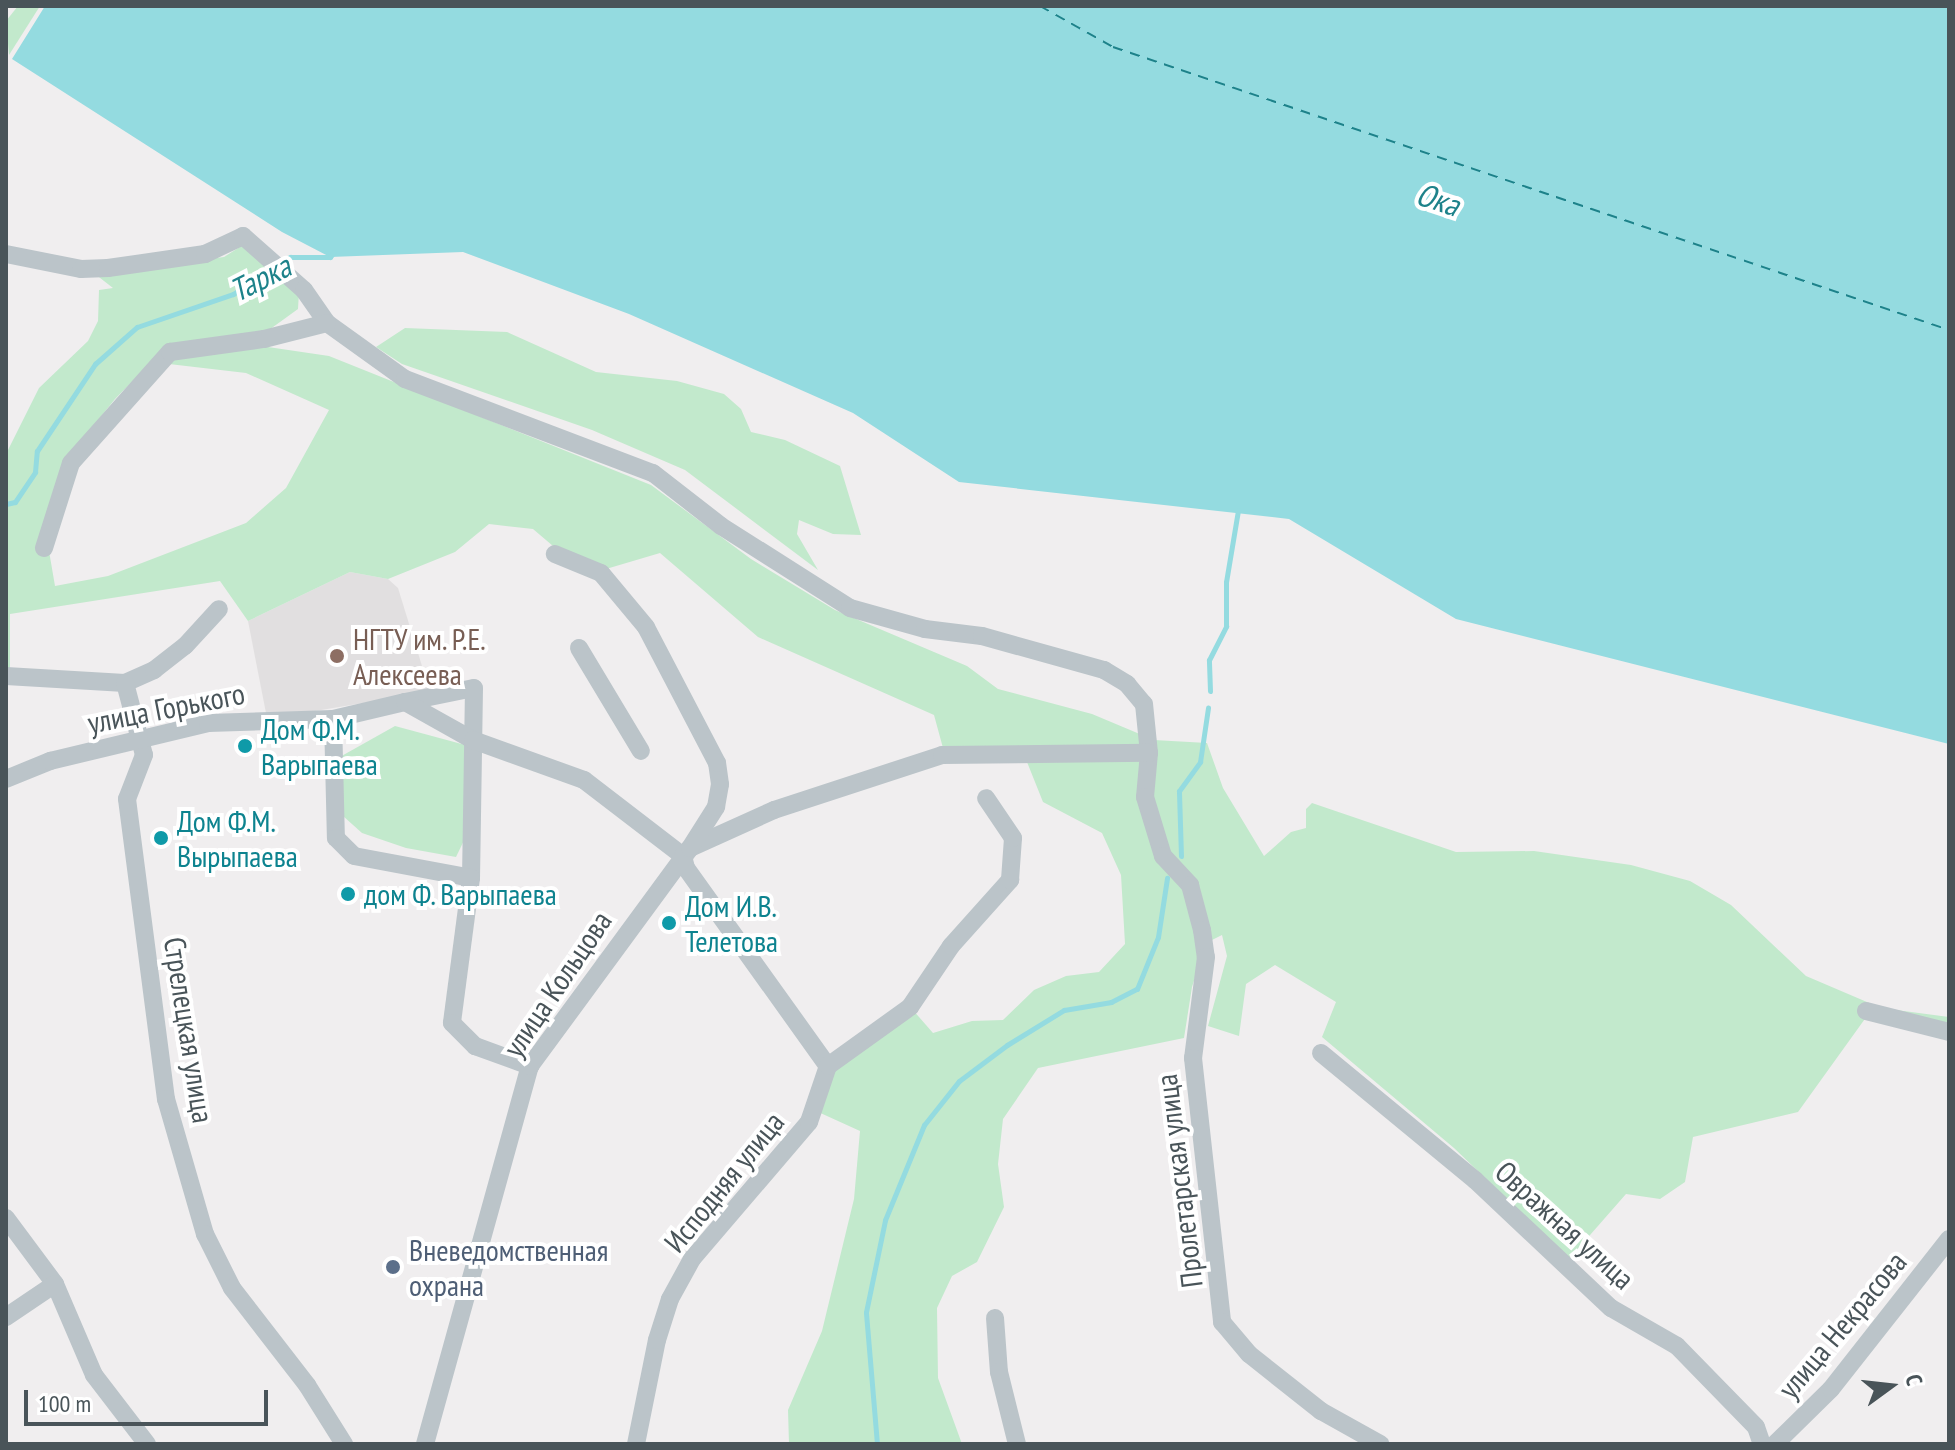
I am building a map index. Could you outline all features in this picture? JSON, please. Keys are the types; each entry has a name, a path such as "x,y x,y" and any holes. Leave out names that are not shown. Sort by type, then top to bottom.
{"street":[{"path":"6,254 81,269 108,268 205,254 236,242 243,236 264,250 327,323 264,339 170,352 71,463 44,548"},
{"name":"Пролетарская улица","path":"327,323 405,379 653,473 721,526 850,608 1104,670 1144,704 1149,753 1145,797 1163,856 1190,885 1206,957 1193,1058 1222,1322 1249,1354 1321,1411 1380,1444"},
{"name":"улица Кольцова","path":"425,1444 530,1066 687,852 716,807 717,763 646,627 601,573 555,554"},
{"path":"6,676 125,683 154,670 185,646 219,609"},
{"path":"579,648 641,751"},
{"name":"Стрелецкая улица","path":"125,683 142,738 144,755 127,799 166,1099 205,1234 232,1288 307,1385 344,1444"},
{"name":"улица Горького","path":"6,779 50,761 142,738 257,718 333,719 474,688 473,740"},
{"path":"405,702 473,740 584,780 687,852 686,868 828,1066 910,1007 951,946 1010,880 1013,838 986,798"},
{"path":"333,719 336,838 354,856 471,878"},
{"path":"473,740 471,878 452,1023 475,1046 530,1066"},
{"name":"улица Кольцова","path":"687,852 774,810 942,755 1149,753"},
{"path":"1866,1011 1949,1032"},
{"name":"Овражная улица","path":"1321,1053 1475,1180 1611,1308 1677,1346 1756,1427 1762,1444"},
{"name":"Исподняя улица","path":"636,1444 670,1299 692,1259 809,1122 828,1066"},
{"path":"6,1218 55,1284 94,1375 147,1444"},
{"name":"улица Некрасова","path":"1775,1444 1831,1389 1949,1239"},
{"path":"6,1317 55,1284"},
{"path":"995,1318 999,1372 1017,1444"}],"shaded area":[{"name":"НГТУ им. Р.Е. Алексеева","path":"350,572 388,579 398,588 430,692 315,711 266,713 248,621"}],"green space":[{"path":"18,6 40,6 9,55 6,21"},
{"path":"243,245 299,292 298,309 262,335 161,352 115,399 65,461 49,551 55,586 108,576 246,523 286,488 329,410 246,373 169,364 179,354 268,347 329,356 651,485 751,559 835,610 967,666 998,689 1092,714 1154,740 1207,743 1223,788 1264,856 1291,832 1306,828 1306,809 1312,803 1456,852 1534,851 1631,865 1690,881 1731,905 1806,976 1881,1008 1949,1017 1949,1028 1872,1009 1798,1112 1693,1137 1685,1182 1660,1199 1626,1194 1569,1259 1454,1148 1322,1037 1336,1002 1275,965 1246,984 1239,1036 1208,1026 1227,956 1222,935 1206,943 1192,987 1184,1038 1038,1068 1003,1119 998,1164 1004,1207 977,1262 952,1276 937,1308 938,1378 962,1444 789,1444 788,1410 822,1331 854,1199 860,1131 816,1111 831,1068 912,1009 933,1033 972,1021 1003,1020 1034,990 1066,976 1099,972 1125,944 1121,875 1102,833 1043,802 1027,762 943,748 934,715 758,637 660,553 606,569 553,546 533,529 489,524 455,552 388,579 350,572 248,621 220,581 10,614 10,670 6,670 6,454 39,388 88,341 98,321 99,290 113,288 95,274 224,257"},
{"path":"405,328 507,332 596,372 677,381 724,394 741,409 751,432 785,440 840,466 861,535 833,534 799,520 797,534 818,570 685,470 592,430 402,364 376,347"},
{"path":"395,726 469,746 470,828 456,857 406,848 362,833 343,816 338,758"}],"water":[{"name":"Ока","path":"45,6 1949,6 1949,744 1456,619 1289,519 959,482 853,413 629,314 463,252 330,257 282,232 12,59"}],"waterway":[{"name":"Тарка","path":"280,263 290,257 330,257 334,252"},
{"name":"Тарка","path":"6,504 15,502 35,472 37,451 95,364 137,327 233,294 272,269"},
{"path":"1210,691 1209,660 1226,626 1226,582 1238,510"},
{"path":"1181,856 1179,791 1200,762 1208,708"},
{"path":"877,1444 866,1312 885,1220 924,1125 959,1081 1007,1045 1064,1010 1111,1002 1137,989 1158,937 1167,878"}],"ferry route":[{"path":"1040,6 1113,47 1949,330"}],"place":[{"name":"НГТУ им. Р.Е. Алексеева","path":"337,656"},
{"name":"Дом Ф.М. Варыпаева","path":"245,746"},
{"name":"Дом Ф.М. Вырыпаева","path":"161,838"},
{"name":"дом Ф. Варыпаева","path":"348,894"},
{"name":"Дом И.В. Телетова","path":"669,923"},
{"name":"Вневедомственная охрана","path":"393,1267"}]}
